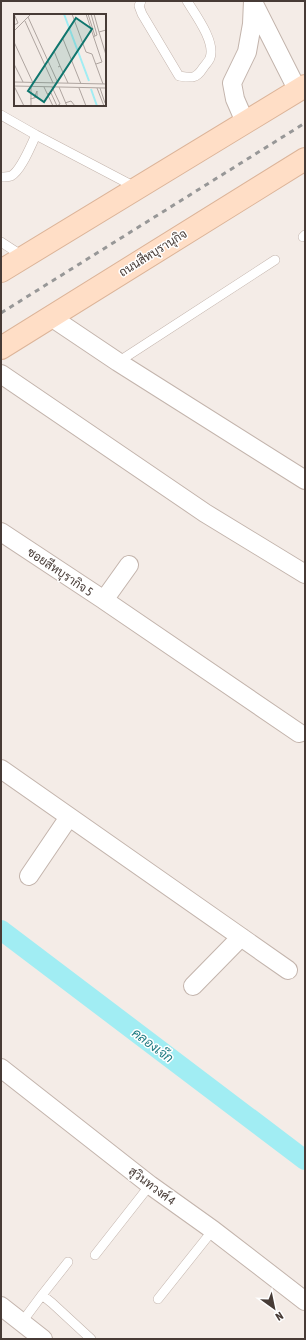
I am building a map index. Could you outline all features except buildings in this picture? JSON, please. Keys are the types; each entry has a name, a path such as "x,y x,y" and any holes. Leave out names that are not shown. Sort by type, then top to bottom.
{"main road":[{"path":"1,271 301,88"},
{"name":"ถนนสีหบุรานุกิจ","path":"1,348 305,159"}],"street":[{"path":"253,1 301,88"},
{"path":"245,122 235,99 232,83 249,45 253,1"},
{"path":"51,317 118,362 305,480"},
{"path":"1,374 205,513 305,574"},
{"name":"ซอยสีหบุรากิจ 5","path":"1,532 104,600 129,565"},
{"path":"104,600 299,733"},
{"path":"1,769 288,970"},
{"path":"29,876 69,817"},
{"path":"193,986 241,937"},
{"name":"สุวินทวงศ์ 4","path":"1,1068 150,1185 213,1230 305,1301"},
{"path":"1,1306 43,1339"}],"lane":[{"path":"141,1 139,6 142,14 179,76 190,78 198,76 210,58 211,47 208,37 187,1"},
{"path":"1,114 36,135 138,188"},
{"path":"1,177 11,176 15,172 36,135"},
{"path":"1,242 24,257"},
{"path":"118,362 275,260"},
{"path":"95,1255 150,1185"},
{"path":"158,1299 213,1230"},
{"path":"22,1322 68,1262"},
{"path":"42,1295 91,1339"}],"waterway":[{"name":"คลองเจ๊ก","path":"1,930 305,1160"}],"railway":[{"path":"1,313 305,123"}]}
